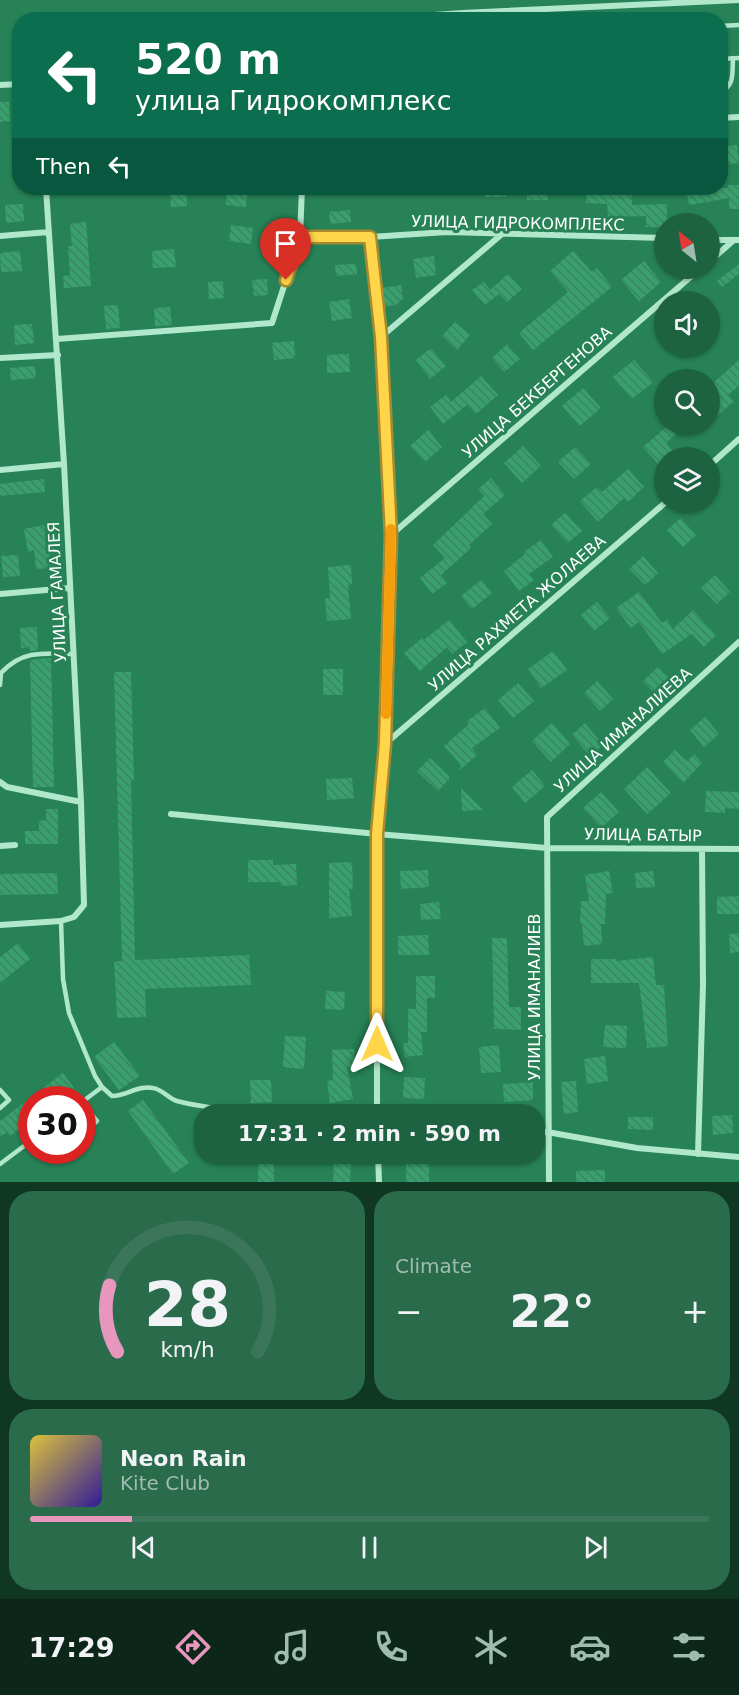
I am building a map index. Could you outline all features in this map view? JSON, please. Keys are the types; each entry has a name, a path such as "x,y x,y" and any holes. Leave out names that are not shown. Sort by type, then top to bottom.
{"street":[{"path":"483,12 739,0"},
{"name":"УЛИЦА ГАМАЛЕЯ","path":"46,195 64,464 84,905 74,917 61,921"},
{"path":"57,339 272,323 300,237 302,195"},
{"path":"0,236 49,232"},
{"name":"УЛИЦА ГИДРОКОМПЛЕКС","path":"300,237 370,237 447,232 654,238"},
{"path":"381,337 502,234"},
{"path":"370,237 381,337 391,535 385,744 377,834 377,1104"},
{"path":"720,240 736,240"},
{"path":"720,253 736,240"},
{"name":"УЛИЦА БЕКБЕРГЕНОВА","path":"391,535 688,279"},
{"path":"0,358 58,355"},
{"path":"720,456 739,439"},
{"path":"0,470 64,464"},
{"name":"УЛИЦА РАХМЕТА ЖОЛАЕВА","path":"385,744 654,512"},
{"path":"0,594 69,588"},
{"name":"УЛИЦА ИМАНАЛИЕВА","path":"547,848 547,817 739,642"},
{"path":"0,782 7,787 81,801"},
{"name":"УЛИЦА БАТЫР","path":"171,814 547,848 739,849"},
{"path":"0,846 15,845"},
{"name":"УЛИЦА ИМАНАЛИЕВ","path":"547,848 549,1182"},
{"path":"698,1154 703,984 702,849"},
{"path":"0,925 61,921"},
{"path":"547,1132 637,1148 739,1157"},
{"path":"378,1164 379,1182"}],"lane":[{"path":"728,58 739,58"},
{"path":"728,88 732,83 733,58"},
{"path":"0,685 1,673 8,665 23,656 46,653 73,654"},
{"path":"61,921 63,980 69,1013 102,1087 112,1096 120,1096 141,1087 155,1088 176,1101 195,1104"},
{"path":"96,1092 102,1087"},
{"path":"0,1090 9,1100 0,1108"},
{"path":"0,1164 18,1150"}],"building":[{"path":"0,102 9,102 10,121 0,122"},
{"path":"737,145 739,163 729,164 728,146"},
{"path":"728,185 739,185 739,209 729,209 729,198 689,205 687,195 728,195"},
{"path":"170,195 186,195 187,206 171,207"},
{"path":"227,195 247,195 246,207 226,205"},
{"path":"485,195 506,195 506,197 485,197"},
{"path":"527,195 548,195 548,200 527,200"},
{"path":"587,195 631,195 632,205 667,204 667,213 654,213 654,227 646,227 646,216 608,217 607,204 586,203"},
{"path":"23,204 24,221 6,223 5,205"},
{"path":"350,210 351,222 330,224 329,212"},
{"path":"86,222 91,286 64,288 63,276 70,275 68,246 72,246 70,224"},
{"path":"231,225 253,228 251,244 229,241"},
{"path":"174,249 176,267 153,268 152,251"},
{"path":"20,251 22,271 1,272 0,253"},
{"path":"573,251 592,272 597,268 612,287 533,350 519,333 568,292 550,271"},
{"path":"434,256 436,275 416,278 413,259"},
{"path":"644,261 654,273 654,279 659,279 661,282 639,301 621,280"},
{"path":"356,264 357,274 336,276 335,265"},
{"path":"739,264 739,274 722,287 717,281"},
{"path":"508,274 522,289 507,302 499,294 485,305 472,290 484,282 490,290"},
{"path":"267,279 268,295 254,296 252,280"},
{"path":"223,281 224,298 209,299 208,282"},
{"path":"401,285 403,299 396,305 383,307 381,288"},
{"path":"349,299 352,318 332,321 329,302"},
{"path":"118,305 120,328 106,329 104,306"},
{"path":"170,307 172,325 155,326 154,308"},
{"path":"455,322 470,335 457,350 442,336"},
{"path":"32,324 34,343 15,345 14,325"},
{"path":"294,341 295,358 274,360 272,343"},
{"path":"507,344 520,359 504,372 492,358"},
{"path":"431,348 446,366 430,379 416,360"},
{"path":"349,354 350,372 327,373 327,355"},
{"path":"634,360 653,382 632,399 613,377"},
{"path":"739,360 739,386 728,395 734,401 720,413 720,377"},
{"path":"35,366 36,378 11,380 10,368"},
{"path":"481,376 498,395 476,414 467,405 443,424 430,407 446,395 451,402"},
{"path":"583,388 601,408 580,426 562,406"},
{"path":"428,430 442,447 425,462 410,446"},
{"path":"657,435 674,435 666,443 669,447 654,447 654,459 643,447"},
{"path":"523,446 541,466 522,483 504,463"},
{"path":"575,447 591,464 574,479 558,462"},
{"path":"628,469 644,487 628,502 624,498 598,522 580,501 597,487 602,492"},
{"path":"491,478 505,495 483,514 492,524 469,545 471,548 441,575 447,583 432,594 420,578 445,558 433,545 484,496 478,489"},
{"path":"44,479 45,492 0,496 0,484"},
{"path":"565,513 582,531 568,543 551,525"},
{"path":"681,518 696,535 683,547 667,530"},
{"path":"44,525 52,568 36,569 34,550 28,552 24,529"},
{"path":"541,540 553,557 529,574 534,580 519,591 504,571"},
{"path":"18,555 20,576 3,577 1,556"},
{"path":"643,556 658,573 645,585 629,569"},
{"path":"351,565 352,584 348,585 351,619 327,621 325,598 330,598 328,567"},
{"path":"715,575 730,592 717,604 701,588"},
{"path":"481,580 492,593 472,609 461,596"},
{"path":"639,592 662,623 667,619 673,629 693,610 716,635 704,647 692,634 662,654 639,622 631,628 616,608"},
{"path":"597,602 610,618 594,631 581,615"},
{"path":"449,620 467,642 452,654 447,647 420,671 404,653"},
{"path":"37,627 38,650 30,651 30,647 21,648 20,628"},
{"path":"553,651 567,670 541,688 528,669"},
{"path":"51,658 54,787 33,787 30,660"},
{"path":"658,667 673,682 657,696 643,681"},
{"path":"323,669 343,669 343,695 323,695"},
{"path":"114,672 131,672 135,960 249,955 251,985 145,989 146,1017 117,1018 114,961 122,961"},
{"path":"597,681 613,699 600,711 584,693"},
{"path":"518,683 534,701 513,718 498,700"},
{"path":"485,708 500,728 472,748 477,755 460,770 460,764 444,746 469,724 467,721"},
{"path":"705,717 719,734 704,747 690,730"},
{"path":"552,723 570,744 551,762 532,741"},
{"path":"585,723 603,745 590,756 572,735"},
{"path":"675,750 687,761 694,754 702,763 683,783 663,762"},
{"path":"430,758 449,776 438,791 417,771"},
{"path":"647,767 671,793 647,814 624,789"},
{"path":"532,770 545,786 525,803 512,787"},
{"path":"352,778 354,798 327,800 326,779"},
{"path":"461,788 483,810 462,811"},
{"path":"706,791 739,792 739,809 725,808 725,813 705,812"},
{"path":"601,792 619,812 601,828 583,808"},
{"path":"46,809 58,809 58,844 25,844 25,831 39,831 39,821 46,820"},
{"path":"248,860 273,860 273,865 296,864 297,885 281,886 281,882 248,882"},
{"path":"352,862 353,889 349,889 352,916 329,918 329,863"},
{"path":"428,870 429,887 401,889 400,871"},
{"path":"609,871 613,893 606,894 605,924 601,924 602,944 584,946 582,923 580,923 581,901 589,901 585,875"},
{"path":"653,871 655,887 636,888 635,873"},
{"path":"57,873 58,894 0,895 0,874"},
{"path":"739,896 739,914 717,914 717,897"},
{"path":"439,902 441,919 421,920 420,904"},
{"path":"739,933 739,952 730,953 729,934"},
{"path":"428,935 429,955 398,955 398,936"},
{"path":"492,938 507,938 509,1007 521,1007 521,1030 494,1029"},
{"path":"18,943 30,959 0,983 0,957"},
{"path":"653,957 656,985 664,985 668,1046 647,1048 639,983 591,983 591,959 616,959 616,961"},
{"path":"416,976 435,976 435,998 427,998 427,1032 421,1032 423,1055 405,1057 403,1043 408,1043 408,1009 416,1009"},
{"path":"326,991 345,992 344,1010 325,1009"},
{"path":"605,1025 627,1026 626,1048 603,1047"},
{"path":"285,1036 306,1037 304,1069 283,1067"},
{"path":"114,1042 140,1076 119,1090 94,1057"},
{"path":"499,1045 501,1072 481,1073 479,1047"},
{"path":"354,1049 355,1067 347,1067 353,1099 330,1103 327,1081 333,1080 332,1050"},
{"path":"605,1056 608,1081 587,1084 584,1059"},
{"path":"63,1073 73,1086 46,1086"},
{"path":"404,1077 425,1078 424,1099 403,1098"},
{"path":"250,1080 271,1080 272,1102 251,1103"},
{"path":"576,1081 578,1112 564,1114 561,1082"},
{"path":"533,1082 533,1100 504,1102 503,1084"},
{"path":"143,1100 189,1163 173,1174 128,1111"},
{"path":"18,1107 18,1130 10,1136 7,1132 0,1137 0,1121"},
{"path":"732,1115 733,1133 713,1135 712,1116"},
{"path":"628,1117 653,1117 653,1130 628,1129"},
{"path":"259,1164 274,1164 274,1182 258,1182"},
{"path":"334,1164 351,1164 350,1182 333,1182"},
{"path":"406,1164 429,1164 429,1182 406,1182"},
{"path":"605,1170 605,1182 576,1182 576,1171"}],"slow traffic":[{"path":"386,714 391,529"}],"route":[{"path":"286,280 300,237 370,237 381,337 391,535 385,744 377,834 377,1044"}]}
